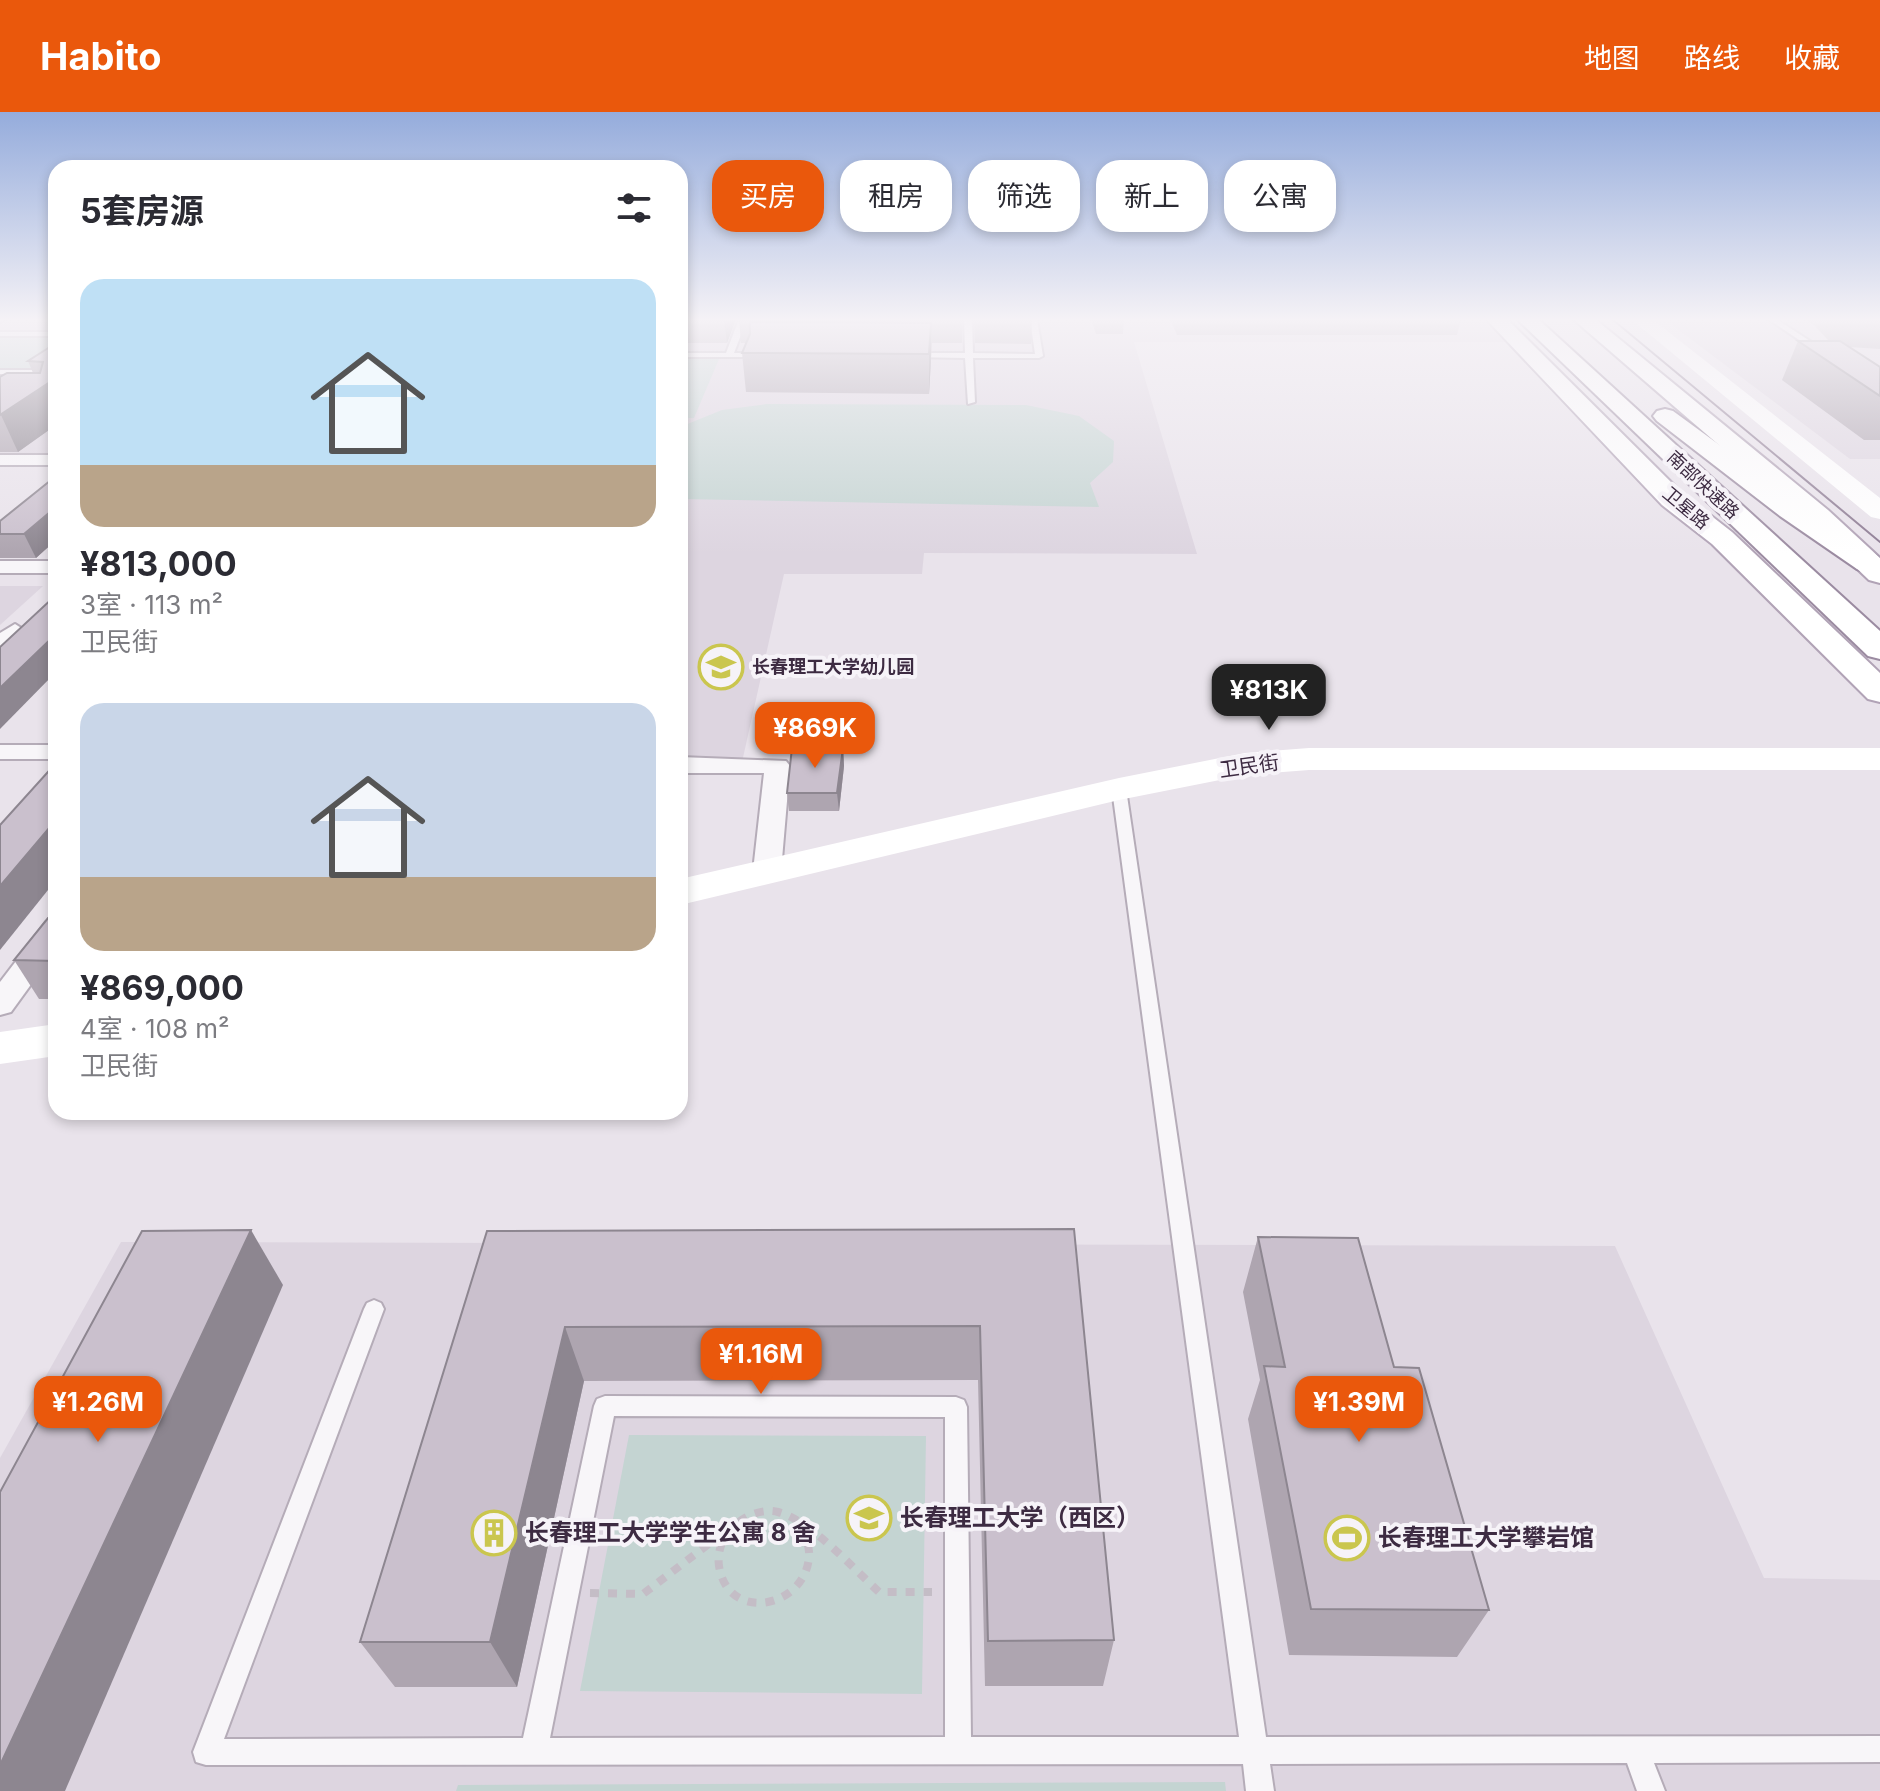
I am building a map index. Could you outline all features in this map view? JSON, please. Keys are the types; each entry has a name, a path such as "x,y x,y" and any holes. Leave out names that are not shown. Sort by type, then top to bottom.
{"main road":[{"name":"卫星路","path":"1573,397 1672,499 1722,538 1810,623 1876,674"},
{"name":"南部快速路","path":"1622,397 1659,428"},
{"name":"南部快速路","path":"1629,397 1876,674"},
{"path":"1676,397 1818,516 1864,573"},
{"path":"1659,428 1691,501 1722,538"},
{"path":"1659,428 1726,460 1818,532 1864,573"},
{"path":"1876,674 1880,712"}],"street":[{"path":"1739,397 1880,511"},
{"path":"0,460 48,460"},
{"path":"0,567 48,567"},
{"path":"0,752 48,752"},
{"name":"卫民街","path":"688,890 1119,789 1245,764 1309,759 1880,759"},
{"path":"688,765 777,766 767,871"},
{"path":"0,1004 48,943"},
{"path":"0,1048 48,1041"}],"lane":[{"path":"971,397 971,402"},
{"path":"1119,789 1260,1791"},
{"path":"374,1309 206,1752 1880,1749"},
{"path":"534,1751 605,1406 956,1407 958,1750"},
{"path":"1636,1749 1651,1791"}],"path":[{"path":"566,1593 643,1594 734,1525 762,1511 791,1517 879,1592 958,1592"},
{"path":"734,1525 718,1553 718,1568 731,1594 743,1602 758,1605 773,1603 799,1585 810,1556 809,1540 802,1527"}],"shaded area":[{"path":"0,397 48,397 48,462 0,462"},
{"path":"0,397 25,397 0,414"},
{"path":"688,397 1150,397 1197,554 924,553 922,574 784,574 742,762 688,761"},
{"path":"688,397 703,397 694,418 688,418"},
{"path":"1768,397 1880,397 1880,459 1850,459"},
{"path":"767,404 1026,405 1079,416 1114,441 1113,462 1090,483 1099,507 688,499 688,424 722,410"},
{"path":"0,586 43,586 0,625"},
{"name":"长春理工大学（西区）","path":"121,1242 1615,1246 1764,1578 1880,1580 1880,1791 0,1791 0,1458"},
{"path":"629,1435 926,1436 922,1694 580,1691"},
{"path":"1225,1782 1226,1791 456,1791 458,1785"}],"building":[{"path":"0,397 27,397 0,415"},
{"path":"48,482 48,514 24,534 0,534 0,521"},
{"path":"48,602 48,642 0,688 0,647"},
{"path":"792,748 843,748 837,793 787,793"},
{"path":"48,772 48,829 0,886 0,825"},
{"path":"48,918 48,961 14,960"},
{"path":"1074,1229 1114,1640 988,1641 980,1326 565,1327 490,1642 360,1642 487,1231"},
{"path":"251,1230 0,1765 0,1492 142,1231"},
{"path":"1258,1237 1358,1238 1394,1367 1419,1368 1489,1610 1311,1609 1264,1366 1285,1367"}],"tram line":[{"path":"1706,397 1880,542"}],"place":[{"name":"长春理工大学幼儿园","path":"721,667"},
{"name":"长春理工大学（西区）","path":"869,1518"},
{"name":"长春理工大学学生公寓 8 舍","path":"494,1533"},
{"name":"长春理工大学攀岩馆","path":"1347,1538"}]}
